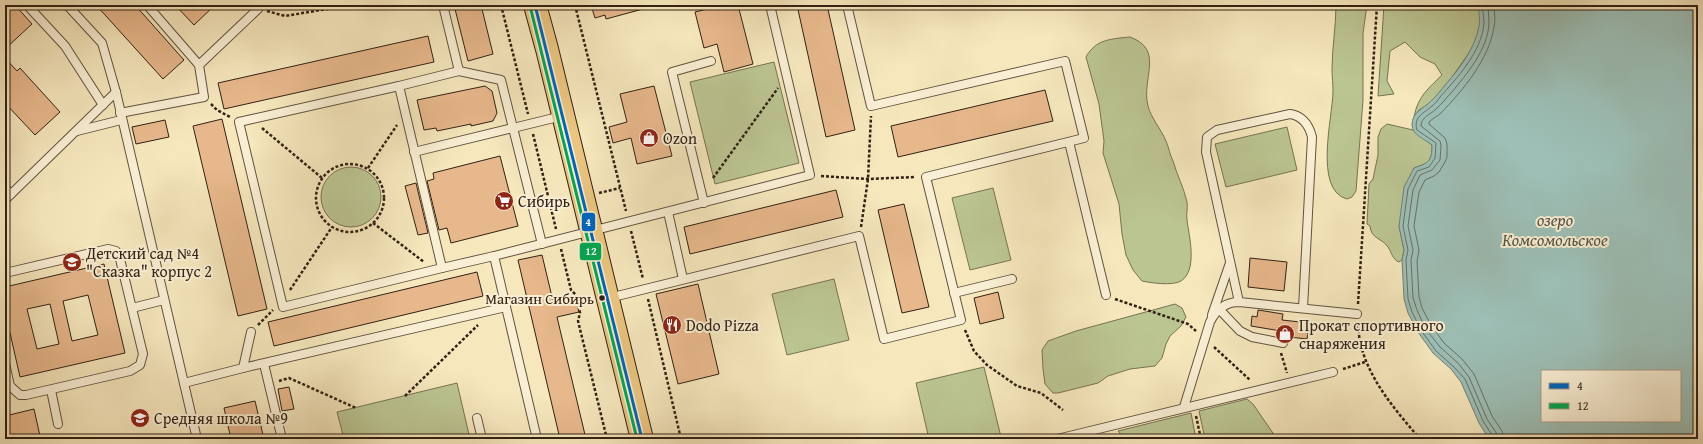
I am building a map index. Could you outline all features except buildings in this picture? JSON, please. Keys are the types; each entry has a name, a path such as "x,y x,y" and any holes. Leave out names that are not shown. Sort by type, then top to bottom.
{"main road":[{"path":"535,5 642,439"}],"lane":[{"path":"27,5 65,46 103,105"},
{"path":"67,5 102,42 116,92 197,439"},
{"path":"77,131 121,116 204,97 199,65 147,5"},
{"path":"444,5 459,71"},
{"path":"542,244 501,80 459,71 239,122 283,307 592,232 810,175 770,5"},
{"path":"608,298 859,236 884,339 961,320 926,177 1084,138 1065,61 871,106 847,5"},
{"path":"199,65 258,9"},
{"path":"704,203 672,72 711,60"},
{"path":"398,86 442,268"},
{"path":"5,188 8,197 116,92"},
{"path":"1239,302 1206,152 1207,137 1217,130 1284,115 1298,116 1307,124 1312,138 1303,308"},
{"path":"414,152 563,116"},
{"path":"1069,142 1106,295"},
{"path":"668,212 683,279"},
{"path":"5,273 112,249 116,251 120,259 143,354 140,365 130,371 26,395 20,395 10,386 5,363"},
{"path":"494,256 536,439"},
{"path":"1184,407 1210,321 1230,262"},
{"path":"954,293 1012,278"},
{"path":"132,308 164,300"},
{"path":"1210,321 1219,309 1227,304 1239,302 1358,314"},
{"path":"184,383 506,307"},
{"path":"1219,309 1240,331 1252,337 1281,342"},
{"path":"243,368 251,332"},
{"path":"264,364 282,439"},
{"path":"1057,439 1084,436 1184,407 1333,372"},
{"path":"51,390 58,424"},
{"path":"477,418 482,439"}],"path":[{"path":"258,9 285,16 351,5"},
{"path":"501,5 571,290 576,295 580,313 578,321 607,439"},
{"path":"1377,5 1359,263 1358,329 1366,362 1384,393 1420,439"},
{"path":"713,178 787,76"},
{"path":"204,97 217,110 239,122"},
{"path":"859,236 868,179 871,106"},
{"path":"251,119 322,178"},
{"path":"368,168 397,124 407,122"},
{"path":"349,163 361,164 368,168 379,179 384,190 384,202 381,214 373,223 363,230 351,232 340,231 332,227 321,216 316,205 316,193 322,178 327,172 337,165 349,163"},
{"path":"810,175 868,179 926,177"},
{"path":"373,223 423,261 426,272"},
{"path":"251,332 282,302 332,227"},
{"path":"1106,295 1188,324 1259,389"},
{"path":"405,396 495,310"},
{"path":"961,320 974,351 987,365 1017,386 1041,393 1063,410"},
{"path":"1281,342 1288,382"},
{"path":"269,383 289,378 356,408"},
{"path":"1194,410 1201,439"}],"green space":[{"path":"1336,5 1367,5 1363,33 1363,100 1356,191 1352,197 1347,199 1337,193 1330,182 1327,151 1333,91 1332,61"},
{"path":"1384,5 1480,5 1480,24 1477,38 1471,50 1447,84 1430,103 1419,110 1414,117 1421,98 1442,75 1435,64 1420,57 1405,42 1390,51 1387,81 1394,94 1378,96"},
{"path":"1130,37 1141,43 1147,49 1150,66 1147,85 1148,106 1151,115 1166,141 1187,202 1191,261 1186,276 1177,283 1167,284 1142,281 1133,270 1126,255 1119,204 1103,153 1104,141 1099,104 1086,57 1099,43 1110,39"},
{"path":"774,62 799,163 715,184 690,82"},
{"path":"1387,124 1413,130 1432,145 1429,161 1414,168 1399,226 1404,250 1402,260 1399,262 1393,258 1386,244 1372,234 1370,226 1367,224 1369,184 1373,179 1378,155 1378,137 1381,129"},
{"path":"1287,127 1297,170 1226,187 1215,144"},
{"path":"351,167 367,172 372,176 376,181 381,197 376,213 372,218 367,222 351,227 335,222 330,218 326,213 321,197 326,181 330,176 335,172"},
{"path":"993,188 1011,260 970,270 952,198"},
{"path":"834,279 849,340 787,355 772,294"},
{"path":"1175,304 1182,308 1186,317 1181,326 1170,336 1162,358 1155,366 1130,369 1108,376 1098,383 1058,393 1053,393 1045,384 1042,350 1048,341 1076,331"},
{"path":"984,367 1001,437 992,439 929,439 916,383"},
{"path":"457,383 470,439 344,439 337,412"},
{"path":"1247,399 1253,404 1277,439 1205,439 1199,411"},
{"path":"1191,413 1196,439 1125,439 1118,431"}],"water":[{"name":"озеро Комсомольское","path":"1480,5 1698,5 1698,439 1489,439 1479,423 1461,382 1451,369 1433,353 1418,332 1408,313 1404,299 1402,260 1404,250 1399,226 1404,187 1414,168 1429,161 1432,145 1414,132 1412,121 1418,111 1432,100 1467,57 1477,34"}],"transit line":[{"name":"4","path":"535,5 642,439"},
{"name":"12","path":"530,6 637,439"}],"place":[{"name":"Ozon","path":"649,138"},
{"name":"Сибирь","path":"504,201"},
{"name":"Детский сад №4 \"Сказка\" корпус 2","path":"72,262"},
{"name":"Магазин Сибирь","path":"602,298"},
{"name":"Dodo Pizza","path":"672,325"},
{"name":"Прокат спортивного снаряжения","path":"1285,334"},
{"name":"Средняя школа №9","path":"140,418"}]}
